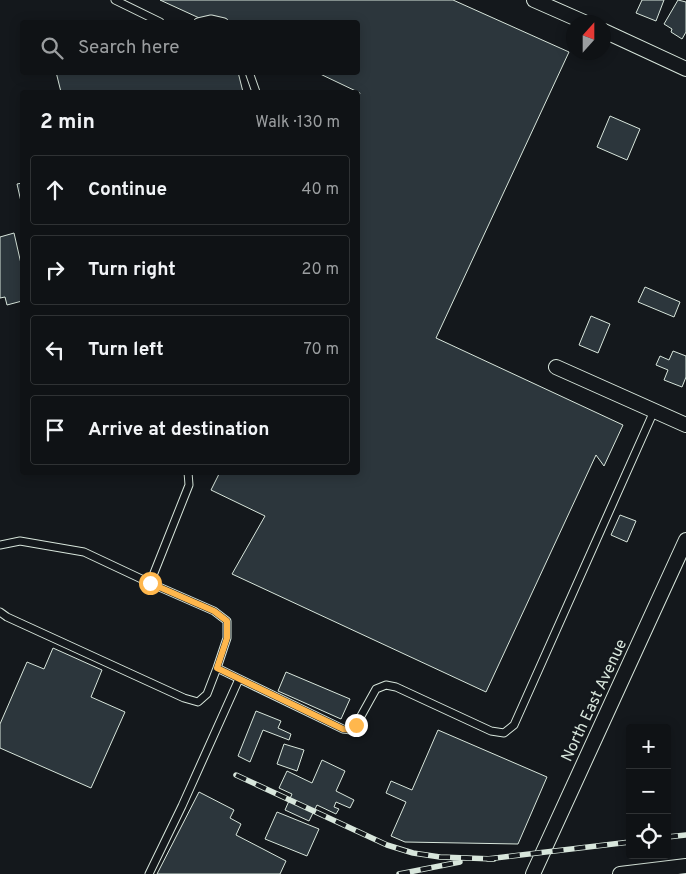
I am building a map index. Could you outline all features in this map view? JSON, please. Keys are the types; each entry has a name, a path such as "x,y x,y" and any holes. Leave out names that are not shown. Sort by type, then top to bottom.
{"street":[{"path":"534,0 568,15"},
{"path":"611,34 686,69"},
{"path":"556,367 686,425"},
{"name":"North East Avenue","path":"538,873 686,540"},
{"path":"620,874 686,866"}],"lane":[{"path":"115,0 156,20"},
{"path":"250,75 255,90"},
{"path":"217,668 343,729 352,730 376,688 386,685 396,687 491,731 504,733 514,725 654,411"},
{"path":"150,583 189,484 188,475"},
{"path":"0,545 20,541 84,552 214,611 227,621 227,638 207,694 198,702 184,698 6,617 0,612"},
{"path":"149,874 239,679"}],"building":[{"path":"160,0 453,0 566,51 566,58 436,338 623,425 604,466 596,455 486,692 232,574 265,516 211,490 218,475 360,475 360,90 354,90 322,75 360,75 360,20 204,20"},
{"path":"642,0 664,0 656,21 636,13"},
{"path":"678,0 686,2 686,32 682,39 671,32 672,29 664,24"},
{"path":"57,75 239,75 242,90 60,90"},
{"path":"610,116 640,129 627,160 597,147"},
{"path":"20,183 20,197 17,184"},
{"path":"14,233 20,259 20,302 7,305 5,297 0,298 0,237"},
{"path":"645,287 680,302 674,317 638,302"},
{"path":"591,316 610,324 598,353 579,345"},
{"path":"673,351 686,356 686,377 682,387 664,380 668,370 656,365 660,356 669,360"},
{"path":"620,515 636,521 627,542 611,535"},
{"path":"53,648 102,670 91,697 125,712 91,788 0,748 0,724 27,662 44,669"},
{"path":"286,672 350,699 341,719 278,691"},
{"path":"256,711 281,721 278,728 291,734 289,740 263,730 250,762 238,756"},
{"path":"438,730 547,777 518,844 405,842 391,836 406,802 386,793 391,781 412,790"},
{"path":"284,744 304,750 297,771 277,764"},
{"path":"322,760 345,771 336,791 354,800 350,808 336,802 334,807 339,809 336,814 317,805 309,821 285,810 292,794 279,788 287,771 312,783"},
{"path":"199,792 234,810 230,818 241,824 236,835 286,861 280,874 157,874"},
{"path":"277,812 319,829 307,856 265,839"}],"railway":[{"path":"236,775 387,845 413,853 440,857 494,859"},
{"path":"671,837 686,835"},
{"path":"487,859 626,842"},
{"path":"399,874 460,862"}],"route":[{"path":"150,583 214,611 227,621 227,638 217,668 343,729 352,730 356,725"}]}
